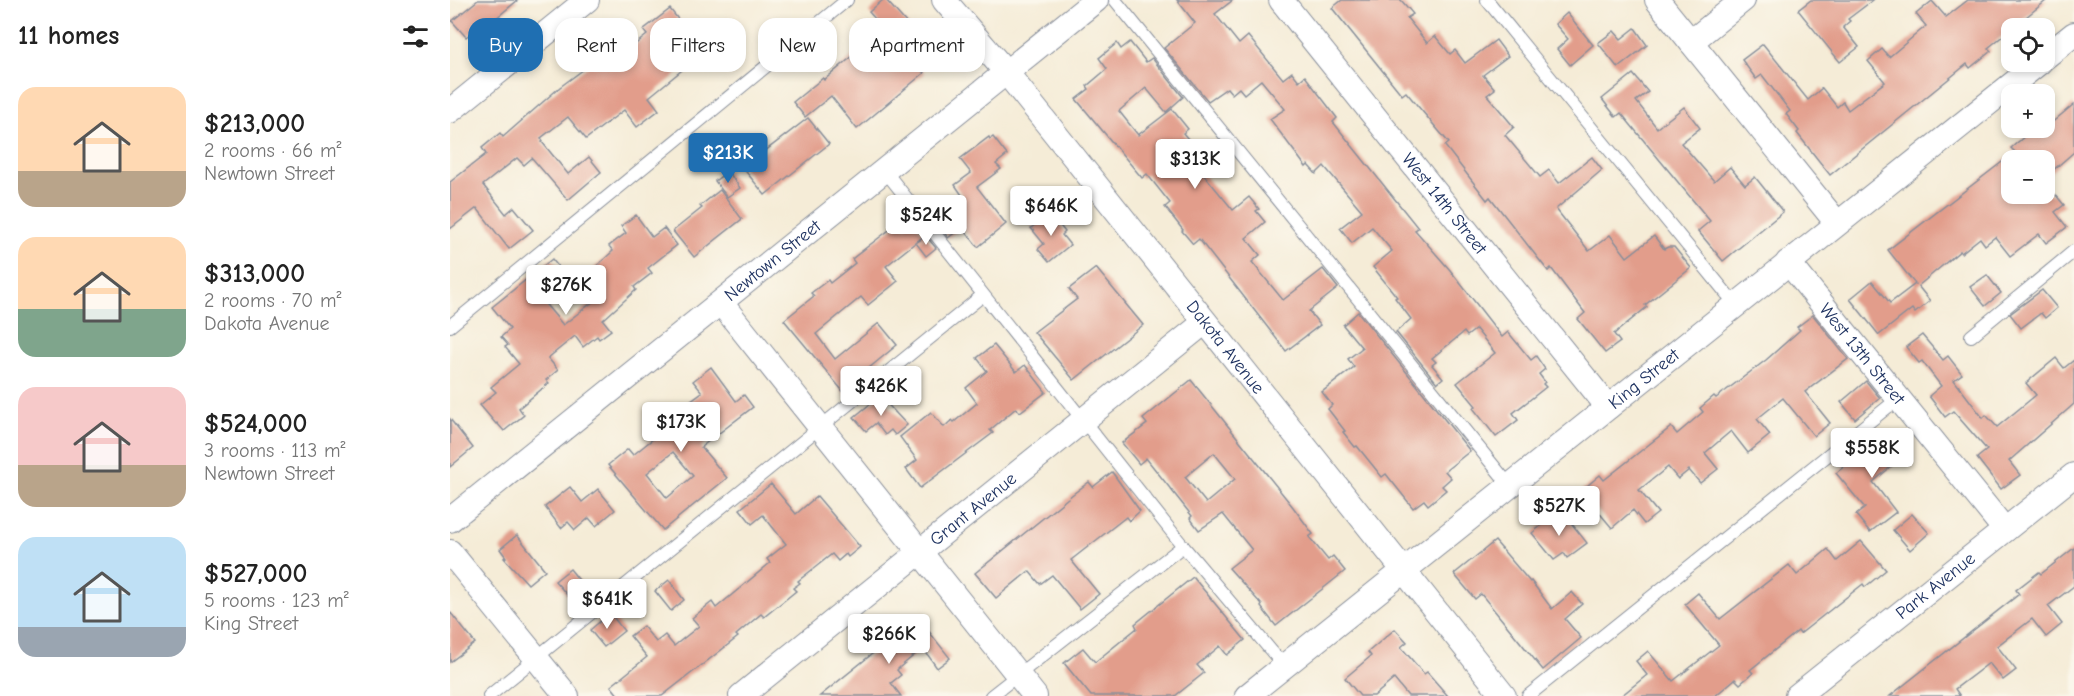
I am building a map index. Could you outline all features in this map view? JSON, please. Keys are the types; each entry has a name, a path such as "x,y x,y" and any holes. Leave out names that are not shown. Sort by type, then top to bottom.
{"street":[{"path":"450,111 587,0"},
{"name":"Dakota Avenue","path":"944,0 1006,72 1504,696"},
{"name":"Newtown Street","path":"450,520 1096,0"},
{"name":"West 14th Street","path":"1281,0 1608,407"},
{"path":"1657,0 1837,223"},
{"path":"1691,42 1743,0"},
{"path":"2055,49 2074,34"},
{"name":"King Street","path":"1247,696 2027,72"},
{"name":"West 13th Street","path":"1788,262 2006,530"},
{"path":"721,303 1035,696"},
{"name":"Grant Avenue","path":"741,696 1205,322"},
{"name":"Park Avenue","path":"1797,696 2074,475"},
{"path":"450,552 567,696"}],"lane":[{"path":"450,326 847,0"},
{"path":"1115,0 1510,486"},
{"path":"1487,0 1736,304"},
{"path":"885,171 1183,546 1284,666"},
{"path":"1971,336 2074,251"},
{"path":"489,696 983,295"},
{"path":"1528,696 1899,398"},
{"path":"991,696 1183,546"}],"building":[{"path":"478,0 518,0 496,18 468,18 468,35 466,37 452,21"},
{"path":"886,0 902,18 874,18 869,12"},
{"path":"1177,0 1233,0 1215,14 1239,44 1248,36 1283,79 1292,72 1299,81 1305,76 1337,118 1333,122 1418,228 1415,230 1450,270 1502,337 1508,332 1531,360 1536,356 1545,369 1539,374 1546,387 1513,413 1518,420 1496,437 1473,408 1476,406 1457,383 1495,353 1476,329 1467,336 1464,332 1432,358 1436,362 1432,365 1443,378 1437,383 1396,332 1411,319 1373,267 1392,251 1372,227 1352,243 1340,228 1362,211 1324,166 1316,174 1308,165 1306,167 1270,119 1285,109 1261,80 1244,94 1239,88 1232,94 1227,88 1208,101 1164,48 1195,23"},
{"path":"1342,0 1401,0 1413,14 1407,18 1427,43 1435,36 1450,54 1455,50 1465,63 1496,40 1508,56 1483,75 1495,89 1487,95 1514,127 1505,135 1540,177 1549,170 1559,183 1592,157 1602,170 1556,209 1589,251 1610,235 1627,257 1654,236 1664,249 1674,247 1691,268 1645,305 1647,307 1614,334 1620,342 1605,353 1578,319 1585,313 1551,268 1548,271 1490,197 1487,200 1445,146 1449,143 1406,92 1402,95 1332,8"},
{"path":"1811,0 1873,0 1848,19 1850,21 1843,27 1859,47 1840,62 1798,10"},
{"path":"1968,0 2047,0 2025,18 2001,18 2001,37 1988,48 1991,51 1970,68 1967,64 1830,175 1797,133 1799,131 1786,114 1790,111 1762,75 1756,79 1742,60 1763,44 1808,100 1822,88 1837,107 1843,102 1848,110 1885,82 1868,61 1882,49 1889,57 1926,26 1916,14 1932,1 1946,17"},
{"path":"670,9 677,18 658,18"},
{"path":"1567,13 1593,45 1570,65 1557,49 1568,39 1555,24"},
{"path":"650,25 650,72 680,72 649,97 659,110 637,127 624,110 586,139 568,117 541,138 568,174 589,157 601,172 568,200 532,158 524,165 517,158 483,185 506,214 514,207 533,230 509,249 477,208 450,229 450,182 486,154 482,148 500,133 503,137 580,72 638,72 638,42 647,35 643,30"},
{"path":"1635,28 1647,45 1618,68 1598,43 1614,31 1621,39"},
{"path":"1130,42 1146,62 1152,58 1183,97 1166,112 1146,88 1119,111 1138,135 1172,109 1188,129 1183,133 1204,158 1202,160 1207,166 1201,171 1233,210 1249,197 1259,209 1256,211 1265,222 1246,238 1260,255 1252,262 1283,300 1323,269 1338,288 1309,311 1320,325 1286,351 1199,239 1193,244 1182,231 1165,207 1170,203 1147,174 1142,178 1076,99 1089,89 1087,86 1107,69 1099,58 1117,43 1121,49"},
{"path":"849,59 849,72 924,73 857,129 831,96 805,117 793,102 823,78 824,80 837,72 837,69"},
{"path":"1633,74 1648,92 1636,101 1657,128 1684,107 1700,128 1681,143 1714,181 1730,167 1745,185 1755,177 1783,212 1723,261 1698,231 1710,221 1621,113 1616,117 1602,99"},
{"path":"2074,104 2074,152 2055,168 2055,150 2013,150 2011,148 2023,138 2055,138 2055,120"},
{"path":"808,118 829,144 765,195 743,168"},
{"path":"989,137 990,139 993,137 1007,155 996,164 1001,169 977,187 1006,224 978,247 962,227 948,238 939,225 958,210 952,204 962,195 955,185 971,173 960,159"},
{"path":"2001,163 2001,204 2055,204 2055,194 2064,205 2055,212 2067,227 2046,243 2039,234 2010,256 1995,237 1985,245 1980,238 1961,253 1960,251 1918,286 1930,301 1915,313 1912,309 1879,335 1850,299 1872,281 1890,303 1915,284 1888,250"},
{"path":"728,171 740,188 727,197 715,181"},
{"path":"720,190 742,219 694,257 673,231"},
{"path":"1050,213 1065,232 1062,235 1070,245 1049,262 1038,249 1044,244 1031,228"},
{"path":"636,215 652,237 664,228 677,245 648,268 652,273 634,287 636,290 603,320 611,330 599,339 597,336 583,347 575,336 548,358 558,370 546,380 549,383 519,408 524,415 504,431 480,405 496,392 491,387 519,364 505,347 508,345 501,337 510,329 492,307 552,259 568,279 542,300 563,325 594,301 578,283 613,251 609,246 626,233 621,226"},
{"path":"913,220 925,235 886,266 898,281 868,305 861,297 816,334 835,359 879,323 897,345 852,382 856,387 846,395 784,320 814,296 811,293 828,280 830,283 855,263 852,259 867,247 901,221 905,227"},
{"path":"926,236 936,248 926,256 916,243"},
{"path":"1096,268 1143,325 1074,380 1034,332 1077,299 1069,289"},
{"path":"1987,275 2001,293 1985,306 1970,287"},
{"path":"2042,290 2057,308 2045,318 2041,313 2021,328 2010,314"},
{"path":"1358,312 1470,451 1445,471 1451,478 1442,486 1446,490 1428,505 1424,500 1413,508 1386,474 1382,477 1357,446 1355,447 1328,409 1332,405 1322,392 1354,367 1348,359 1362,348 1343,325"},
{"path":"1813,315 1848,359 1805,392 1830,423 1814,436 1783,398 1757,419 1770,435 1748,453 1731,431 1705,453 1718,469 1700,483 1689,470 1678,479 1668,467 1639,490 1658,513 1644,524 1633,510 1612,528 1581,491 1600,475 1604,480 1671,427 1677,434 1703,412 1700,408 1766,360 1800,330 1797,327"},
{"path":"1922,335 1943,360 1948,356 1962,374 1954,380 1983,418 1986,415 1997,427 2036,395 2026,383 2056,358 2064,368 2074,360 2074,404 2009,461 2020,475 2001,489 1977,458 1987,450 1953,411 1945,417 1929,396 1941,386 1922,361 1919,363 1906,347"},
{"path":"994,345 1016,372 1025,365 1046,392 1020,412 1016,408 990,430 993,433 920,488 906,469 917,460 900,437 931,412 944,427 952,420 954,422 977,403 966,388 987,371 977,358"},
{"path":"711,367 736,401 744,395 753,407 701,447 727,478 663,530 608,465 628,449 633,455 659,434 653,428 702,392 693,381","holes":["673,452 693,476 667,498 647,473"]},
{"path":"1191,380 1293,507 1313,534 1309,537 1328,560 1333,556 1345,571 1276,626 1261,607 1262,605 1229,568 1252,550 1223,514 1199,530 1190,518 1192,516 1146,458 1139,464 1122,443 1147,424 1143,419","holes":["1214,453 1235,479 1206,503 1185,477"]},
{"path":"1866,381 1880,398 1855,419 1841,402"},
{"path":"880,396 907,425 895,435 891,430 885,435 876,423 866,431 854,417"},
{"path":"450,419 473,448 450,467"},
{"path":"1887,431 1906,454 1873,482 1896,512 1870,532 1856,515 1865,508 1836,473"},
{"path":"1112,472 1140,511 1129,521 1126,517 1071,560 1099,594 1080,609 1052,575 1040,584 1029,571 996,598 975,573 1089,482 1093,487"},
{"path":"771,484 796,514 817,496 860,547 848,557 846,554 838,561 832,554 798,581 800,583 793,588 796,591 764,617 761,614 736,635 738,637 662,696 619,696 611,686 647,657 630,636 643,626 656,642 665,635 674,646 699,626 692,618 712,602 716,608 770,563 767,559 786,544 763,515 752,524 740,509"},
{"path":"570,487 582,502 598,489 615,510 596,526 589,518 575,530 568,522 561,528 545,507"},
{"path":"1561,510 1587,543 1567,558 1564,553 1554,560 1532,533"},
{"path":"1912,514 1929,533 1910,550 1893,530"},
{"path":"517,535 545,570 528,584 504,558 506,557 500,549"},
{"path":"1495,541 1531,581 1552,609 1572,592 1582,604 1565,619 1581,638 1543,670 1481,594 1475,599 1454,574"},
{"path":"1861,541 1886,570 1865,587 1863,584 1800,634 1798,631 1750,670 1753,673 1740,684 1735,679 1715,696 1621,696 1647,675 1636,661 1648,651 1673,681 1719,645 1685,604 1698,593 1720,619 1789,565 1797,575 1828,549 1837,561"},
{"path":"2074,548 2074,586 2048,606 2062,624 2046,637 2032,619 1997,646 2016,670 2003,680 1989,663 1955,689 1960,696 1890,696 2019,594 2016,590"},
{"path":"570,569 582,584 568,596 555,581"},
{"path":"1193,577 1245,640 1227,655 1220,646 1197,665 1204,673 1175,696 1091,696 1064,663 1083,648 1095,662 1137,628 1135,624"},
{"path":"669,580 684,600 671,611 655,591"},
{"path":"450,612 475,643 450,662"},
{"path":"610,613 624,631 604,647 590,630"},
{"path":"919,619 950,658 937,668 923,648 897,670 901,675 891,683 901,696 820,696 882,646 884,648"},
{"path":"1395,629 1407,642 1401,647 1424,674 1427,672 1448,696 1408,696 1394,679 1374,696 1360,696 1345,678 1371,656 1368,652"}]}
